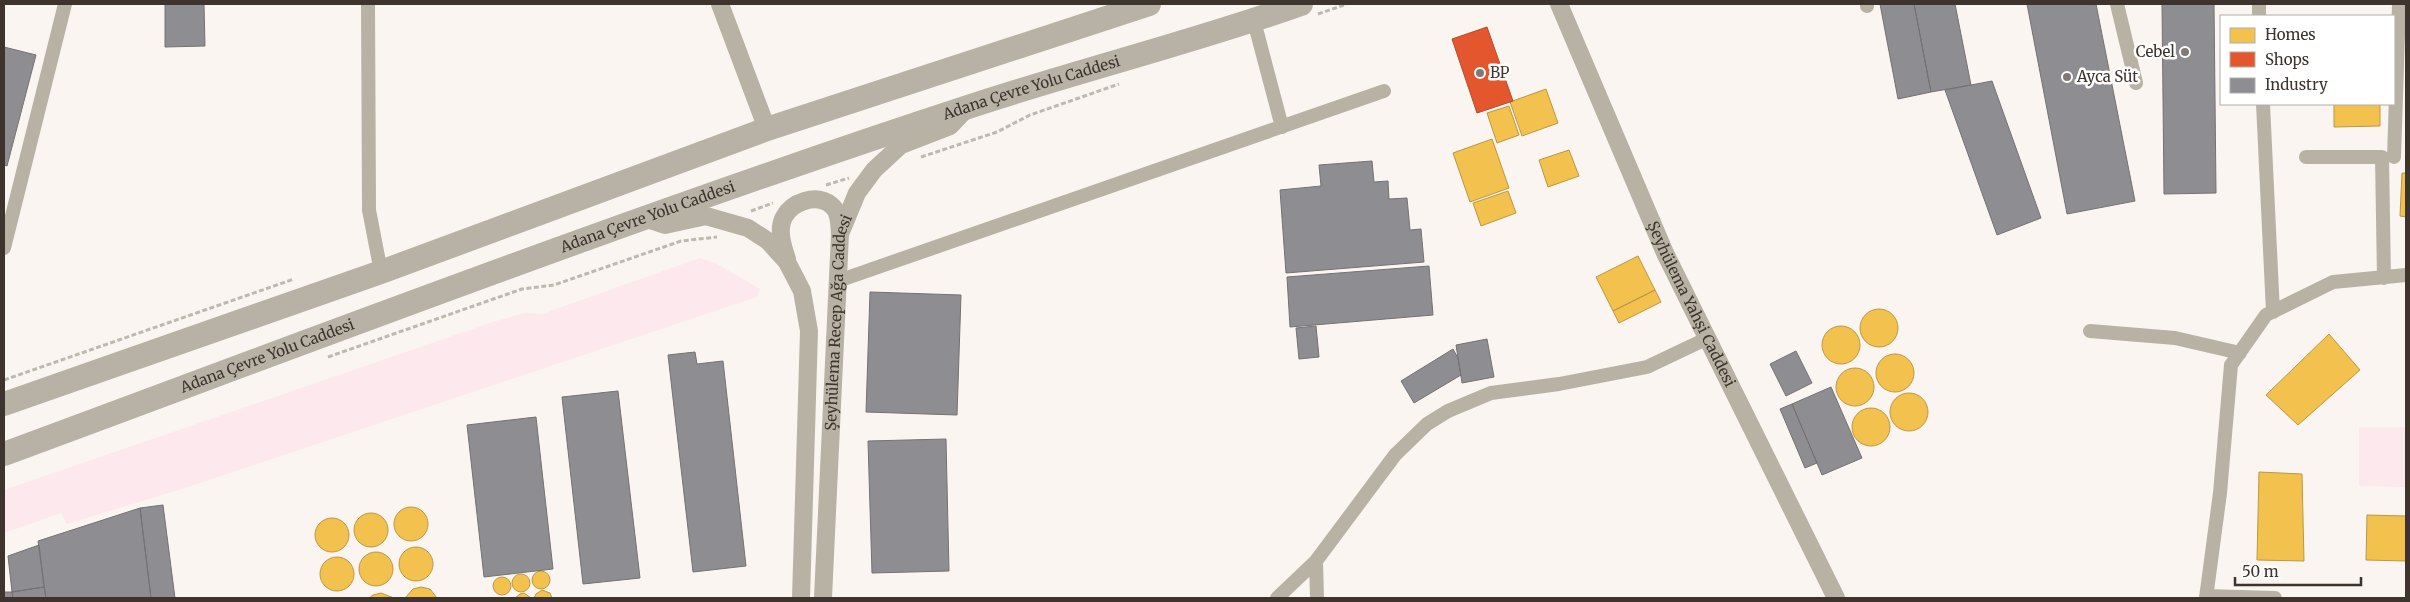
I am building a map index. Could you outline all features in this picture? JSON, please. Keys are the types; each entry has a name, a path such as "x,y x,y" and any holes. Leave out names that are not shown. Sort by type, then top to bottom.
{"highway":[{"path":"4,404 381,272 767,129 1149,4"},
{"name":"Adana Çevre Yolu Caddesi","path":"4,454 644,218 967,107 1254,21 1301,4"}],"street":[{"path":"4,248 62,4"},
{"path":"368,4 370,210 381,272"},
{"path":"720,4 767,129"},
{"name":"Şeyhülema Yahşi Caddesi","path":"1559,4 1666,253 1836,598"},
{"path":"2118,4 2136,83"},
{"path":"2384,278 2394,157 2399,5 2406,6"},
{"path":"1254,21 1282,126"},
{"path":"838,281 1384,91"},
{"path":"2263,105 2273,312"},
{"name":"Şeyhülema Recep Ağa Caddesi","path":"823,598 840,234 856,193 874,170 901,145 950,126 967,107"},
{"path":"2306,157 2394,157"},
{"path":"787,262 781,240 783,218 797,203 814,199 831,204 838,216 840,234"},
{"name":"Şeyhülema Recep Ağa Caddesi","path":"644,218 665,225 706,216 748,228 768,241 787,262 802,291 810,331 801,598"},
{"path":"2275,598 2206,597 2220,493 2231,364 2266,315 2333,282 2406,275"},
{"path":"2090,331 2175,338 2240,353"},
{"path":"1276,598 1316,561 1395,455 1427,424 1448,411 1491,393 1559,384 1647,367 1708,338"},
{"path":"1316,561 1317,598"}],"shaded area":[{"path":"700,258 715,263 760,289 757,297 185,488 67,524 61,513 4,533 4,490 496,321 525,313 542,314"},
{"path":"2359,427 2406,427 2406,487 2359,486"}],"building: Homes":[{"path":"1546,89 1558,123 1522,136 1510,102"},
{"path":"2334,105 2380,105 2380,126 2334,127"},
{"path":"1509,106 1519,135 1497,143 1487,113"},
{"path":"1492,139 1509,188 1470,202 1453,153"},
{"path":"1569,150 1579,176 1548,187 1539,160"},
{"path":"2402,173 2406,173 2406,217 2400,216"},
{"path":"1508,191 1516,213 1481,226 1473,203"},
{"path":"1638,256 1655,290 1613,311 1596,277"},
{"path":"1655,290 1661,302 1619,323 1613,311"},
{"path":"1879,309 1892,315 1898,328 1892,341 1879,347 1866,341 1860,328 1866,315"},
{"path":"1841,326 1854,332 1860,345 1854,358 1841,364 1828,358 1822,345 1828,332"},
{"path":"2329,334 2360,370 2298,425 2266,395"},
{"path":"1895,354 1908,360 1914,373 1908,386 1895,392 1882,386 1876,373 1882,360"},
{"path":"1855,368 1868,374 1874,387 1868,400 1855,406 1842,400 1836,387 1842,374"},
{"path":"1909,393 1922,399 1928,412 1922,425 1909,431 1896,425 1890,412 1896,399"},
{"path":"1871,408 1884,414 1890,427 1884,440 1871,446 1858,440 1852,427 1858,414"},
{"path":"2259,472 2302,474 2304,561 2257,560"},
{"path":"411,507 423,512 428,524 423,536 411,541 399,536 394,524 399,512"},
{"path":"371,513 383,518 388,530 383,542 371,547 359,542 354,530 359,518"},
{"path":"2367,515 2406,516 2406,561 2366,560"},
{"path":"332,518 344,523 349,535 344,547 332,552 320,547 315,535 320,523"},
{"path":"416,547 428,552 433,564 428,576 416,581 404,576 399,564 404,552"},
{"path":"376,552 388,557 393,569 388,581 376,586 364,581 359,569 364,557"},
{"path":"337,557 349,562 354,574 349,586 337,591 325,586 320,574 325,562"},
{"path":"541,571 547,574 550,580 547,586 541,589 535,586 532,580 535,574"},
{"path":"521,574 527,577 530,583 527,589 521,592 515,589 512,583 515,577"},
{"path":"502,577 508,580 511,586 508,592 502,595 496,592 493,586 496,580"},
{"path":"421,587 430,589 437,598 405,598 413,589"},
{"path":"542,590 550,593 552,598 534,598"},
{"path":"381,593 394,598 369,598"},
{"path":"524,593 531,598 515,598 520,594"}],"building: Shops":[{"path":"1487,27 1513,101 1477,113 1452,39"}],"building: Industry":[{"path":"165,4 204,4 205,46 165,47"},
{"path":"1880,4 1914,4 1931,92 1898,99"},
{"path":"1914,4 1955,4 1971,85 1931,92"},
{"path":"2027,4 2096,4 2135,201 2067,214"},
{"path":"2162,4 2214,4 2216,193 2164,194"},
{"path":"4,47 36,55 7,166 4,165"},
{"path":"1992,81 2041,218 1997,235 1945,90"},
{"path":"1372,161 1374,182 1388,181 1389,199 1407,198 1410,230 1421,229 1424,262 1286,273 1280,190 1321,186 1319,165"},
{"path":"1429,266 1433,315 1290,327 1287,277"},
{"path":"870,292 961,295 957,415 866,412"},
{"path":"1316,326 1319,357 1299,359 1296,328"},
{"path":"1487,339 1494,377 1462,383 1456,345"},
{"path":"1453,349 1458,358 1461,375 1414,403 1401,381"},
{"path":"1796,351 1812,383 1786,396 1770,364"},
{"path":"695,352 697,364 723,361 746,566 693,572 668,355"},
{"path":"1831,387 1862,458 1822,475 1792,404"},
{"path":"618,391 640,578 583,584 562,397"},
{"path":"1792,404 1817,463 1805,468 1780,409"},
{"path":"536,417 553,569 484,577 467,425"},
{"path":"946,439 949,571 872,573 868,441"},
{"path":"163,505 175,598 151,598 140,508"},
{"path":"140,508 151,598 46,598 38,541"},
{"path":"39,545 44,587 12,592 8,556"},
{"path":"44,587 46,598 13,598 12,592"},
{"path":"4,592 12,592 13,598 4,598"}],"place":[{"name":"Cebel","path":"2185,52"},
{"name":"BP","path":"1480,73"},
{"name":"Ayca Süt","path":"2067,77"}]}
